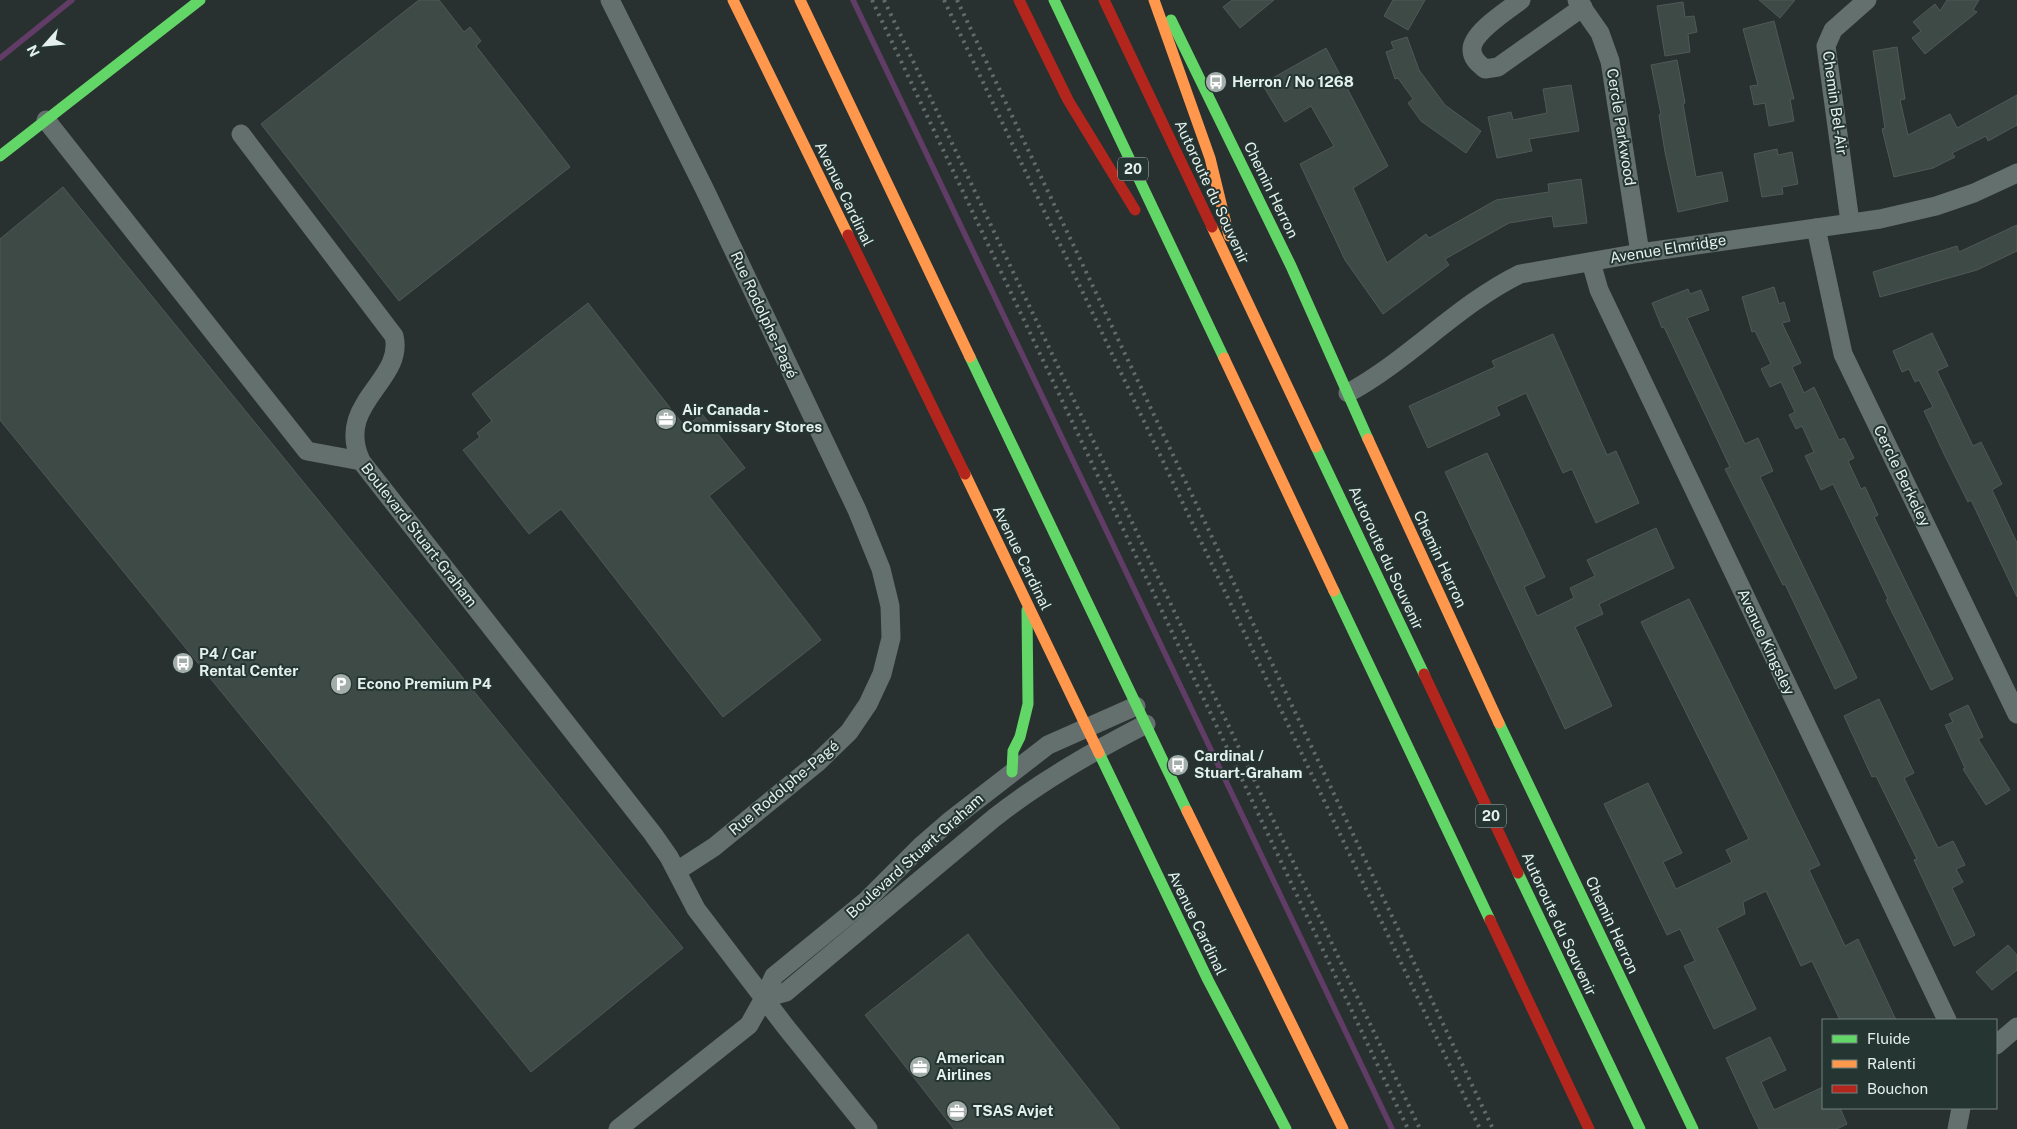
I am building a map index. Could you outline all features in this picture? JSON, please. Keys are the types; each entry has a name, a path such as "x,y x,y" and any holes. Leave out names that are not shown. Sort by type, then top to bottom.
{"main road":[{"path":"0,156 200,0"},
{"name":"Avenue Cardinal","path":"733,0 1208,980 1286,1129"},
{"path":"800,0 1136,706 1343,1129"},
{"path":"1019,0 1068,100 1141,218"},
{"name":"20","path":"1054,0 1589,1129"},
{"name":"Autoroute du Souvenir","path":"1104,0 1640,1129"},
{"path":"1154,0 1210,158 1242,291"},
{"name":"Chemin Herron","path":"1161,0 1291,266 1486,694 1693,1129"},
{"path":"1161,252 1213,337"},
{"path":"1012,772 1013,751 1020,736 1028,704 1027,604"}],"street":[{"name":"Rue Rodolphe-Pagé","path":"610,0 704,190 860,518 887,587 891,622 891,638 882,674 868,704 849,732 809,770 714,847 677,872"},
{"name":"Cercle Parkwood","path":"1521,0 1475,37 1472,50 1476,61 1485,69 1498,68 1580,3 1600,33 1610,61 1640,253"},
{"name":"Chemin Bel-Air","path":"1850,222 1826,46 1833,30 1866,0"},
{"path":"46,120 307,451 361,461"},
{"name":"Boulevard Stuart-Graham","path":"241,134 394,336 396,344 392,363 365,403 354,431 356,450 361,461 654,834 677,872"},
{"name":"Avenue Elmridge","path":"1348,393 1371,381 1507,280 1533,270 1880,219 1936,206 1974,193 2017,173"},
{"name":"Cercle Berkeley","path":"1816,228 1843,354 2017,714"},
{"name":"Avenue Kingsley","path":"1591,262 1594,277 1603,299 1947,1019"},
{"name":"Boulevard Stuart-Graham","path":"618,1129 749,1024 774,976 867,900 935,834 1012,772 1058,739 1087,729 1136,706"},
{"name":"Boulevard Stuart-Graham","path":"764,998 786,992 1008,807 1055,774 1097,749 1146,724"},
{"path":"677,872 696,909 868,1129"},
{"path":"1997,1044 2017,1027"},
{"path":"1957,1129 1961,1109"}],"building":[{"path":"419,0 439,0 464,32 470,27 481,41 476,46 570,167 399,301 261,124"},
{"path":"1232,0 1274,0 1240,28 1223,7"},
{"path":"1393,0 1425,0 1408,30 1384,16"},
{"path":"1759,0 1795,0 1780,18"},
{"path":"1947,0 1979,0 1973,10 1977,12 1925,54 1912,38 1921,31 1913,22 1935,4 1940,11"},
{"path":"1683,2 1685,17 1694,16 1697,32 1688,34 1690,52 1665,56 1657,6"},
{"path":"1774,21 1794,99 1790,99 1794,121 1769,126 1765,103 1754,105 1750,86 1758,85 1743,29"},
{"path":"1407,37 1419,70 1445,105 1481,131 1466,153 1421,121 1408,103 1413,99 1398,78 1395,79 1386,52 1394,49 1391,42"},
{"path":"1897,47 1905,99 1900,100 1908,135 1950,114 1957,128 2017,95 2017,125 1988,141 1986,136 1952,153 1955,157 1933,168 1894,177 1882,129 1885,128 1873,51"},
{"path":"1326,48 1388,166 1353,188 1387,263 1426,234 1429,238 1496,200 1549,192 1548,184 1581,179 1587,223 1554,227 1552,216 1509,223 1445,259 1449,265 1383,314 1345,260 1300,164 1334,146 1311,106 1285,122 1262,84"},
{"path":"1677,60 1696,177 1722,172 1728,201 1678,212 1665,152 1659,115 1661,114 1651,65"},
{"path":"1571,85 1579,131 1529,139 1532,151 1497,158 1488,117 1511,112 1513,120 1547,113 1543,89"},
{"path":"1777,149 1778,155 1792,152 1798,184 1782,187 1783,194 1762,197 1754,154"},
{"name":"Econo Premium P4","path":"63,187 683,948 531,1072 0,420 0,239"},
{"path":"2017,225 2017,251 1977,270 1880,297 1873,272 1957,246 1959,252"},
{"path":"1774,287 1779,304 1784,302 1790,321 1782,323 1801,363 1792,367 1804,393 1814,387 1839,440 1844,438 1854,458 1848,461 1861,489 1865,487 1878,515 1874,517 1953,679 1931,690 1886,600 1888,599 1833,484 1821,490 1805,456 1814,452 1802,426 1796,429 1789,415 1795,412 1781,382 1770,387 1761,369 1771,364 1755,331 1752,332 1742,297"},
{"path":"1688,289 1690,294 1701,290 1709,310 1687,318 1745,444 1758,438 1773,471 1760,477 1857,678 1835,689 1785,584 1783,585 1725,469 1730,467 1664,327 1662,328 1652,303"},
{"path":"588,303 685,427 702,414 745,468 709,496 821,640 723,717 561,509 529,534 463,450 480,437 477,433 492,421 472,394"},
{"path":"1932,333 1948,366 1937,371 1973,446 1981,442 2002,484 1992,490 2017,543 2017,597 1971,500 1968,502 1924,411 1933,407 1919,380 1915,382 1909,369 1902,372 1893,351"},
{"path":"1553,334 1607,455 1616,451 1639,503 1596,523 1572,469 1563,473 1526,393 1496,407 1500,415 1428,448 1409,406 1495,367 1492,361"},
{"path":"1487,453 1545,577 1524,587 1537,616 1574,598 1570,588 1595,576 1587,560 1656,528 1674,568 1599,604 1603,614 1575,627 1612,706 1565,729 1445,472"},
{"path":"1689,599 1820,865 1809,870 1845,946 1858,939 1896,1019 1840,1019 1812,961 1801,966 1766,891 1743,902 1745,914 1717,928 1756,1009 1714,1029 1684,966 1695,961 1680,929 1667,935 1604,804 1648,783 1682,853 1663,862 1676,889 1732,862 1726,850 1749,839 1641,622"},
{"path":"1879,699 1914,773 1904,778 1938,848 1953,841 1965,865 1956,869 1963,882 1952,888 1975,935 1954,946 1914,860 1917,859 1876,776 1872,777 1844,716"},
{"path":"1968,705 1983,737 1978,739 2010,790 1986,805 1963,769 1965,768 1945,725 1953,722 1949,714"},
{"path":"968,934 1120,1129 954,1129 865,1015"},
{"path":"2008,945 2017,955 2017,970 1992,990 1976,972"},
{"path":"1770,1037 1786,1070 1761,1082 1774,1110 1822,1087 1822,1109 1840,1109 1847,1124 1837,1129 1759,1129 1726,1058"}],"waterway":[{"path":"0,58 72,0"},
{"path":"853,0 1392,1129"}],"railway":[{"path":"872,0 1408,1129"},
{"path":"884,0 1420,1129"},
{"path":"944,0 1480,1129"},
{"path":"957,0 1493,1129"}],"traffic: fast":[{"path":"0,156 200,0"},
{"path":"1054,0 1224,358"},
{"path":"1171,20 1291,266 1368,439"},
{"path":"970,357 1187,811"},
{"path":"1316,447 1424,674"},
{"path":"1334,591 1490,920"},
{"path":"1012,772 1013,751 1020,737 1028,704 1027,610"},
{"path":"1499,723 1693,1129"},
{"path":"1099,753 1208,980 1286,1129"},
{"path":"1518,873 1640,1129"}],"traffic: slow":[{"path":"733,0 848,235"},
{"path":"800,0 970,357"},
{"path":"1154,0 1210,158 1229,236"},
{"path":"1212,227 1316,447"},
{"path":"1224,358 1334,591"},
{"path":"1368,439 1499,723"},
{"path":"965,474 1099,753"},
{"path":"1187,811 1343,1129"}],"traffic: jam":[{"path":"1019,0 1068,100 1135,210"},
{"path":"1104,0 1212,227"},
{"path":"848,235 965,474"},
{"path":"1424,674 1518,873"},
{"path":"1490,920 1589,1129"}],"place":[{"name":"Herron / No 1268","path":"1216,82"},
{"name":"Air Canada - Commissary Stores","path":"666,419"},
{"name":"P4 / Car Rental Center","path":"183,663"},
{"name":"Econo Premium P4","path":"341,684"},
{"name":"Cardinal / Stuart-Graham","path":"1178,765"},
{"name":"American Airlines","path":"920,1067"},
{"name":"TSAS Avjet","path":"957,1111"}]}
